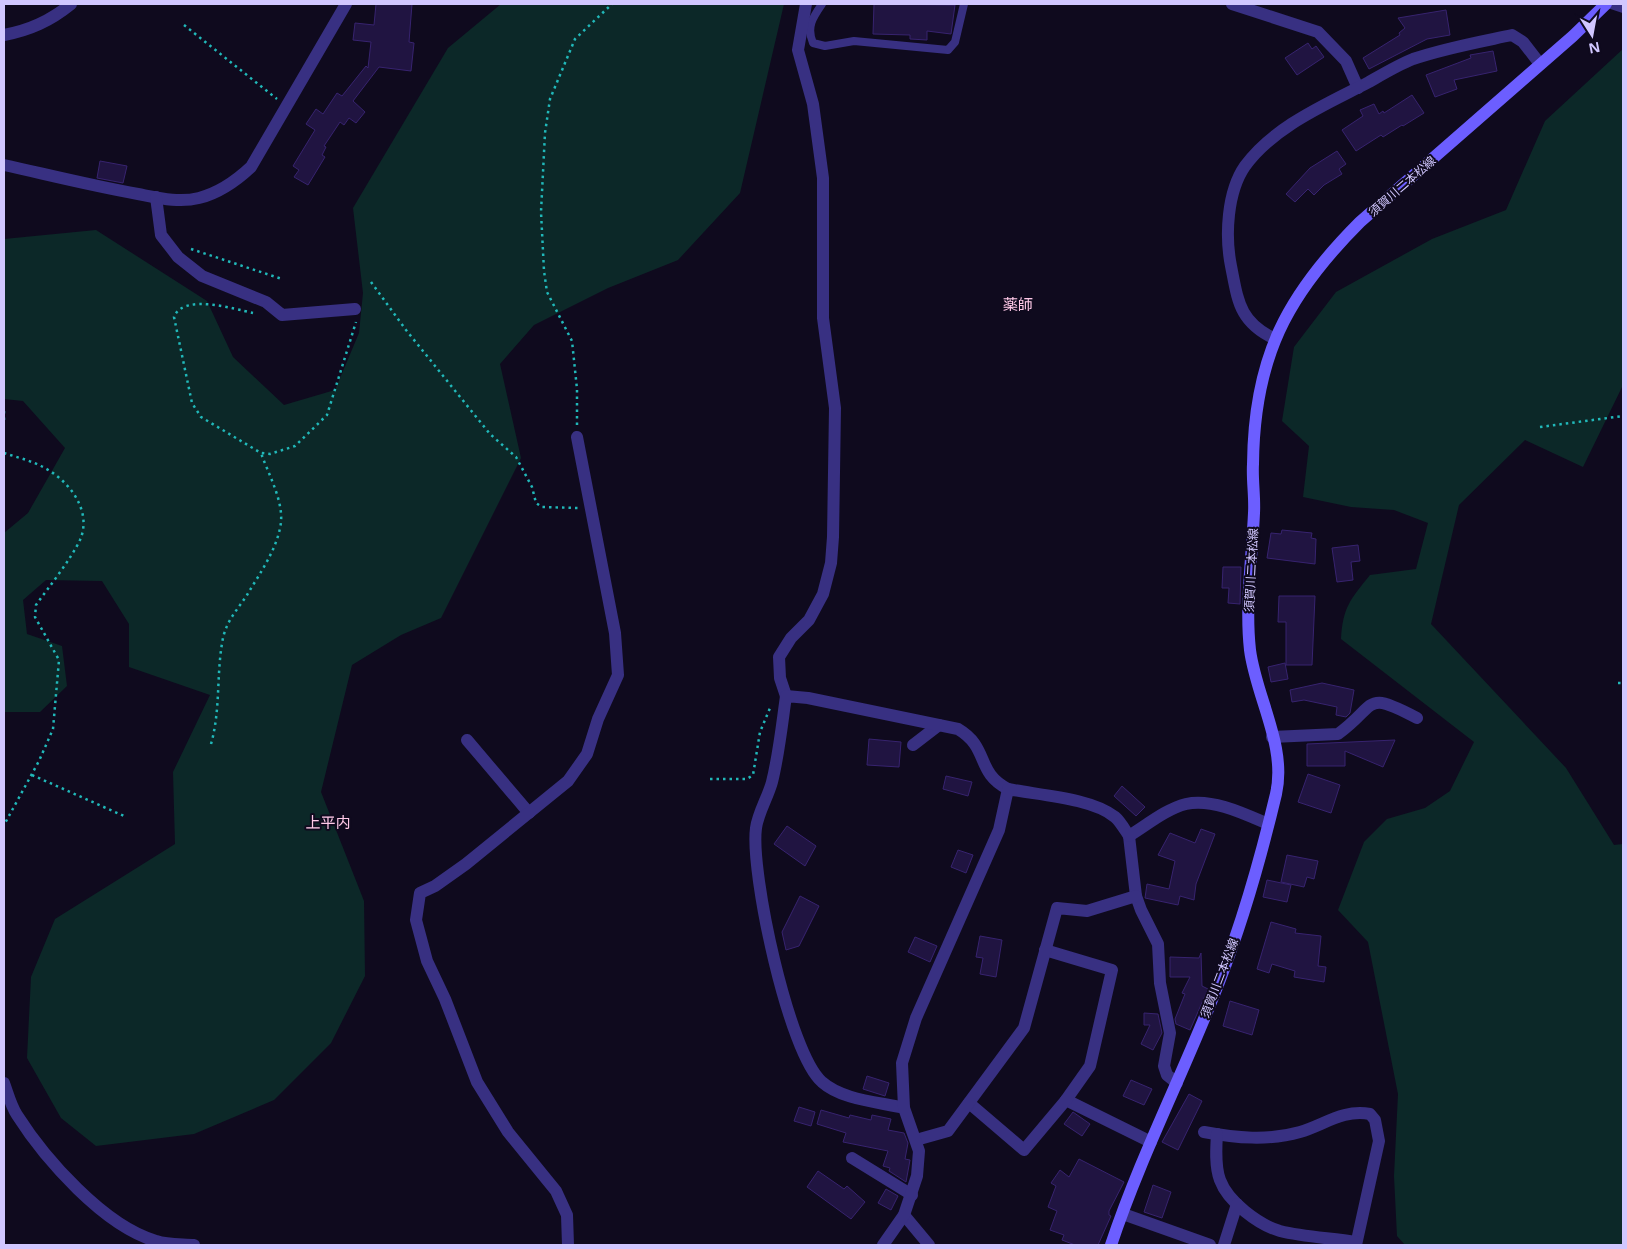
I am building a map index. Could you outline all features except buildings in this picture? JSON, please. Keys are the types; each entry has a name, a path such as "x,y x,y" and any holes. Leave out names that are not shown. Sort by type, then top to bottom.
{"main road":[{"name":"須賀川二本松線","path":"1111,1245 1151,1142 1219,982 1241,921 1268,824 1279,772 1272,737 1254,671 1248,618 1256,428 1265,369 1274,339 1306,282 1328,255 1360,222 1607,4"}],"street":[{"path":"4,35 32,29 56,16 71,4"},
{"path":"4,165 181,201 199,198 233,182 250,167 346,4"},
{"path":"806,4 798,50 813,104 823,178 823,318 835,408 833,537 831,563 823,594 809,620 791,638 779,657 780,678 786,696 772,781 756,828 758,863 778,984 806,1060 822,1083 843,1093 904,1108"},
{"path":"1232,4 1318,32 1346,62 1358,88"},
{"path":"1274,339 1259,331 1245,317 1236,290 1228,236 1234,194 1244,168 1260,149 1294,124 1358,88 1410,60 1436,52 1512,35 1524,42 1540,64"},
{"path":"156,197 161,235 178,257 202,276 266,302 282,315 355,309"},
{"path":"568,1245 566,1215 556,1191 508,1132 477,1082 448,1007 427,961 416,920 420,893 435,886 466,864 568,781 588,754 598,719 618,675 614,633 577,437"},
{"path":"786,696 808,698 958,729 969,736 979,748 986,771 996,783 1008,789 1080,803 1103,810 1116,817 1129,836 1136,896 1140,910 1158,944 1160,983 1170,1033 1164,1066 1167,1075 1176,1083"},
{"path":"1272,737 1338,734 1370,704 1380,702 1396,707 1417,718"},
{"path":"914,745 938,725"},
{"path":"467,740 529,813"},
{"path":"883,1245 904,1215 917,1176 919,1152 904,1108 902,1063 916,1018 999,830 1008,789"},
{"path":"1129,836 1174,808 1188,804 1227,808 1268,824"},
{"path":"916,1140 948,1131 1024,1028 1057,908 1087,912 1136,896"},
{"path":"969,1103 1024,1150 1066,1100 1090,1066 1112,970 1045,950"},
{"path":"4,1083 16,1113 42,1149 75,1187 120,1224 148,1238 156,1241 194,1245"},
{"path":"1066,1100 1151,1142"},
{"path":"1204,1132 1217,1134 1231,1137 1268,1138 1300,1132 1344,1114 1370,1114 1375,1120 1379,1141 1356,1244 1281,1231 1264,1225 1237,1204 1220,1181 1216,1152 1217,1134"},
{"path":"852,1158 912,1195"},
{"path":"1224,1245 1237,1204"},
{"path":"1122,1214 1210,1245"},
{"path":"904,1215 928,1245"}],"lane":[{"path":"822,4 812,19 809,34 813,43 825,46 854,41 948,50 955,42 964,4"},
{"path":"1607,4 1623,9"}],"path":[{"path":"577,437 577,389 572,341 548,292 544,271 541,212 544,141 550,99 575,38 612,4"},
{"path":"184,25 286,107"},
{"path":"187,247 282,279"},
{"path":"371,282 406,330 490,434 516,457 532,487 536,503 542,507 590,508"},
{"path":"257,314 214,304 184,306 176,311 174,317 192,403 201,417 261,452 270,454 295,446 327,415 358,316 358,311 355,309"},
{"path":"4,411 4,422"},
{"path":"1540,428 1623,416"},
{"path":"211,744 217,725 223,638 229,620 246,596 274,548 281,522 278,504 261,452"},
{"path":"4,453 41,466 67,484 77,498 84,522 80,541 36,604 35,617 58,660 53,729 32,775 4,825"},
{"path":"1618,683 1623,683"},
{"path":"710,779 747,779 753,775 760,732 771,704 786,696"},
{"path":"32,775 124,816"}],"green space":[{"path":"501,4 784,4 740,193 678,260 608,288 534,325 500,364 521,458 441,618 401,635 352,665 321,792 364,901 365,976 331,1043 274,1100 194,1134 96,1146 61,1118 27,1058 31,977 55,919 175,844 173,772 210,695 129,667 129,624 102,581 46,580 23,600 27,634 62,646 67,686 40,712 4,712 4,533 28,513 65,448 23,401 4,399 4,239 96,230 207,301 233,357 284,405 335,390 359,333 363,293 353,208 448,48"},
{"path":"1623,49 1623,385 1583,467 1525,440 1459,505 1431,624 1566,768 1614,845 1623,844 1623,1245 1405,1245 1397,1236 1394,1176 1398,1094 1368,942 1338,910 1364,842 1387,819 1425,808 1450,791 1474,742 1341,639 1344,619 1349,604 1370,575 1416,569 1428,523 1394,510 1351,507 1303,497 1309,446 1282,421 1294,347 1336,292 1432,239 1506,210 1545,121"}],"district":[{"name":"薬師","path":"1018,304"},
{"name":"上平内","path":"328,822"}]}
